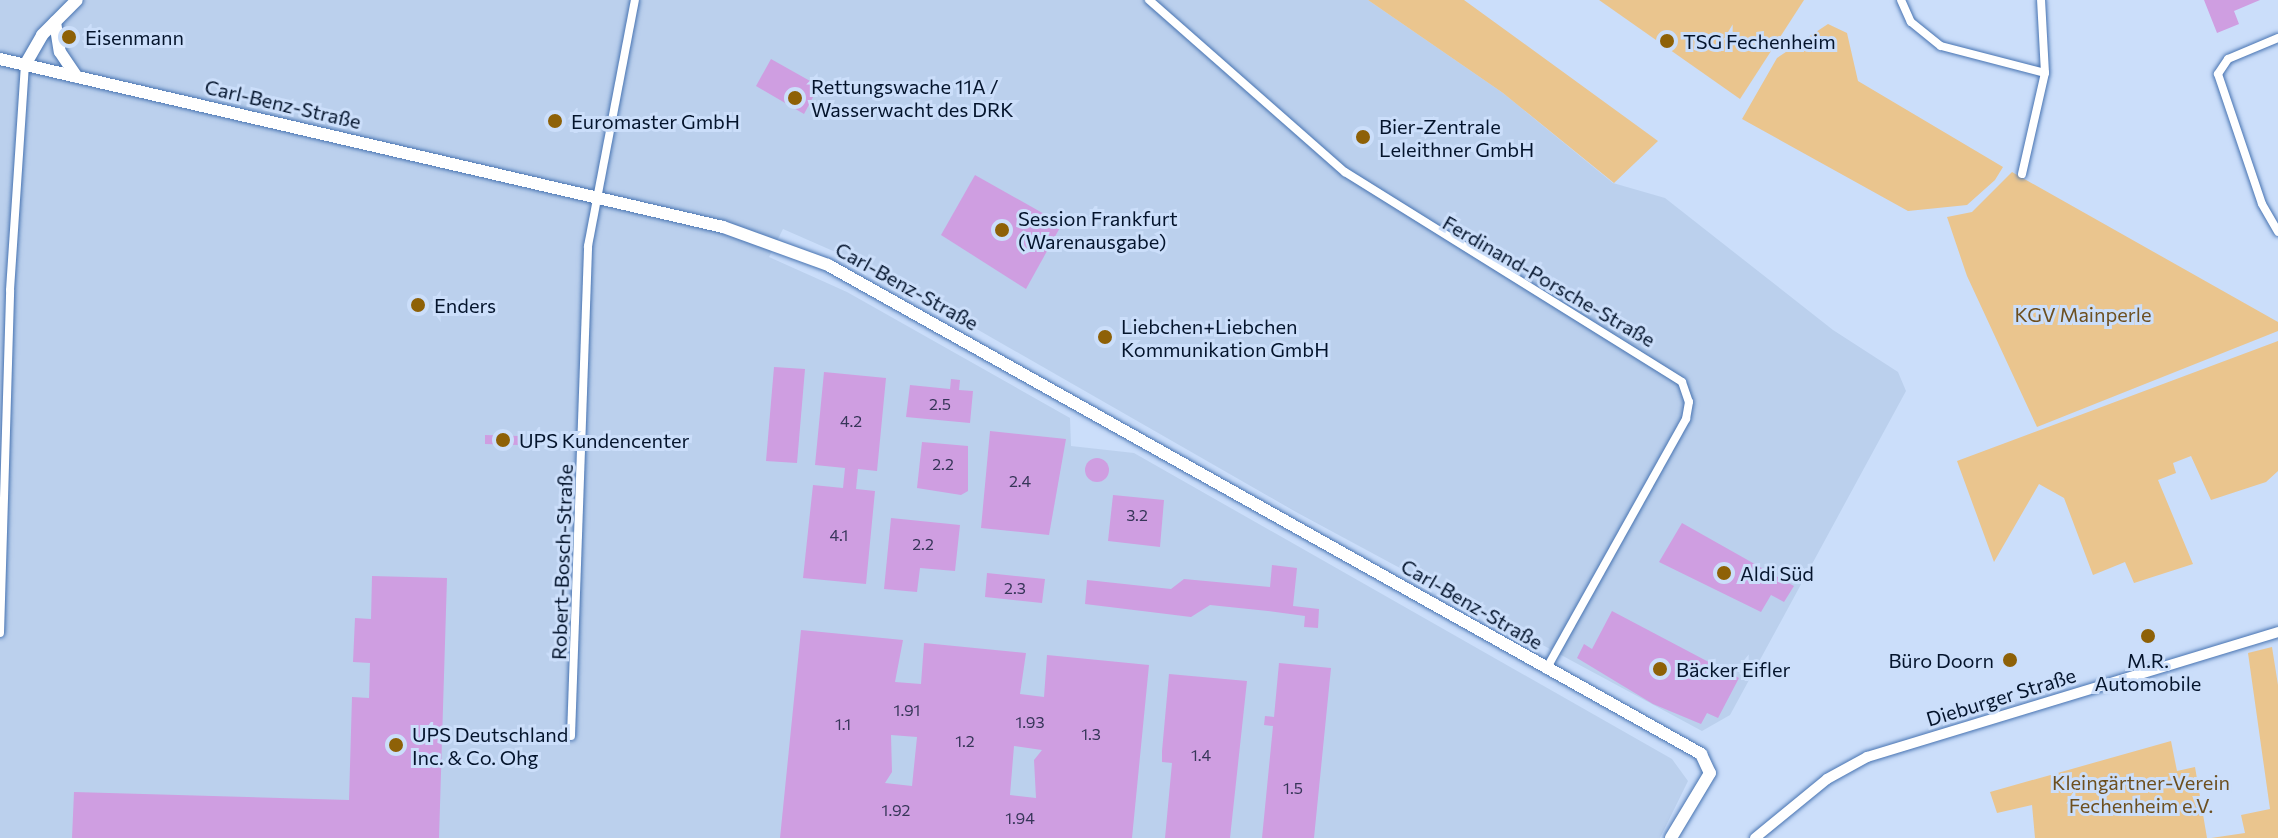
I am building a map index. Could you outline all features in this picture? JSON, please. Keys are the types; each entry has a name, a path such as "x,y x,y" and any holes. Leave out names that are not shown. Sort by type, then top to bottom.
{"main road":[{"path":"25,65 55,22 77,0"},
{"path":"55,22 60,52 77,77"},
{"name":"Carl-Benz-Straße","path":"0,59 723,227 828,265 1709,763 1708,777 1671,838"}],"street":[{"path":"593,197 635,0"},
{"name":"Ferdinand-Porsche-Straße","path":"1149,0 1345,172 1682,382 1689,402 1686,419 1546,669"},
{"path":"1901,0 1911,22 1941,46 2045,73"},
{"path":"2022,174 2045,73 2041,0"},
{"path":"2278,38 2228,59 2218,74 2262,204 2278,232"},
{"path":"0,633 10,290 25,65"},
{"name":"Robert-Bosch-Straße","path":"571,736 593,197"},
{"name":"Dieburger Straße","path":"1755,838 1827,779 1867,757 2278,632"}],"shaded area":[{"path":"0,0 1368,0 1503,93 1613,183 1665,198 1833,330 1898,372 1906,391 1730,715 1702,731 1296,512 865,265 783,229 769,257 847,292 1070,418 1071,446 1134,453 1672,759 1688,781 1660,838 0,838"}],"green space":[{"path":"1368,0 1464,0 1658,141 1614,183 1503,93"},
{"path":"1599,0 1804,0 1740,99"},
{"path":"1828,24 1847,33 1858,81 2003,167 1995,180 1967,205 1908,211 1742,119 1777,58"},
{"name":"KGV Mainperle","path":"2012,172 2278,322 2278,331 2037,427 1967,276 1947,217 1972,212"},
{"path":"2278,341 2278,471 2266,482 2211,500 2191,456 2173,463 2176,473 2158,480 2193,564 2134,583 2125,562 2093,575 2064,498 2039,484 1994,562 1957,461"},
{"name":"Kleingärtner-Verein Fechenheim e.V.","path":"2272,647 2278,685 2278,838 2211,838 2245,833 2241,815 2270,809 2248,653"},
{"name":"Kleingärtner-Verein Fechenheim e.V.","path":"2171,741 2177,771 2195,767 2207,838 2035,838 2032,805 1997,813 1990,792"}],"building":[{"path":"2204,0 2260,0 2234,11 2239,24 2217,33"},
{"name":"Rettungswache 11A / Wasserwacht des DRK","path":"771,59 819,86 804,114 756,86"},
{"name":"Session Frankfurt (Warenausgabe)","path":"975,175 1062,224 1026,289 941,235"},
{"path":"774,367 805,369 797,463 766,461"},
{"path":"824,372 886,378 877,471 858,469 856,489 875,491 866,584 803,578 813,485 843,488 845,468 815,465"},
{"path":"951,379 960,380 959,390 973,391 970,423 906,417 910,385 950,389"},
{"path":"990,431 1066,439 1049,535 981,528"},
{"name":"UPS Kundencenter","path":"485,435 521,436 521,445 485,444"},
{"path":"922,442 968,446 968,491 961,495 917,488"},
{"path":"1092,458 1102,458 1109,465 1109,475 1102,482 1092,482 1085,475 1085,465"},
{"path":"1113,495 1164,500 1160,547 1108,541"},
{"path":"891,518 960,525 955,571 920,568 917,592 884,589"},
{"name":"Aldi Süd","path":"1682,523 1794,586 1784,602 1771,595 1761,612 1659,562"},
{"path":"1272,565 1297,568 1293,606 1319,609 1318,628 1304,627 1305,616 1210,605 1191,617 1085,604 1087,580 1171,589 1184,579 1270,587"},
{"path":"987,573 1045,579 1042,603 985,597"},
{"name":"UPS Deutschland Inc. & Co. Ohg","path":"372,576 447,578 439,838 72,838 74,792 349,800 352,697 369,698 370,663 353,662 355,618 371,619"},
{"name":"Bäcker Eifler","path":"1612,611 1739,678 1718,718 1707,713 1701,724 1653,704 1577,658 1584,644 1592,649"},
{"path":"801,630 903,640 895,682 921,684 924,643 1026,653 1020,694 1044,697 1047,655 1149,665 1132,838 780,838","holes":["891,735 917,737 912,786 885,783 892,772","1014,746 1042,750 1034,760 1036,798 1010,795"]},
{"path":"1279,663 1331,668 1314,838 1262,838 1273,726 1264,725 1265,716 1274,717"},
{"path":"1169,674 1247,681 1230,838 1165,838 1172,763 1162,762"}],"place":[{"name":"Eisenmann","path":"69,37"},
{"name":"TSG Fechenheim","path":"1667,41"},
{"name":"Rettungswache 11A / Wasserwacht des DRK","path":"795,98"},
{"name":"Euromaster GmbH","path":"555,121"},
{"name":"Bier-Zentrale Leleithner GmbH","path":"1363,137"},
{"name":"Session Frankfurt (Warenausgabe)","path":"1002,230"},
{"name":"Enders","path":"418,305"},
{"name":"Liebchen+Liebchen Kommunikation GmbH","path":"1105,337"},
{"name":"UPS Kundencenter","path":"503,440"},
{"name":"Aldi Süd","path":"1724,573"},
{"name":"M.R. Automobile","path":"2148,636"},
{"name":"Büro Doorn","path":"2010,660"},
{"name":"Bäcker Eifler","path":"1660,669"},
{"name":"UPS Deutschland Inc. & Co. Ohg","path":"396,745"}]}
